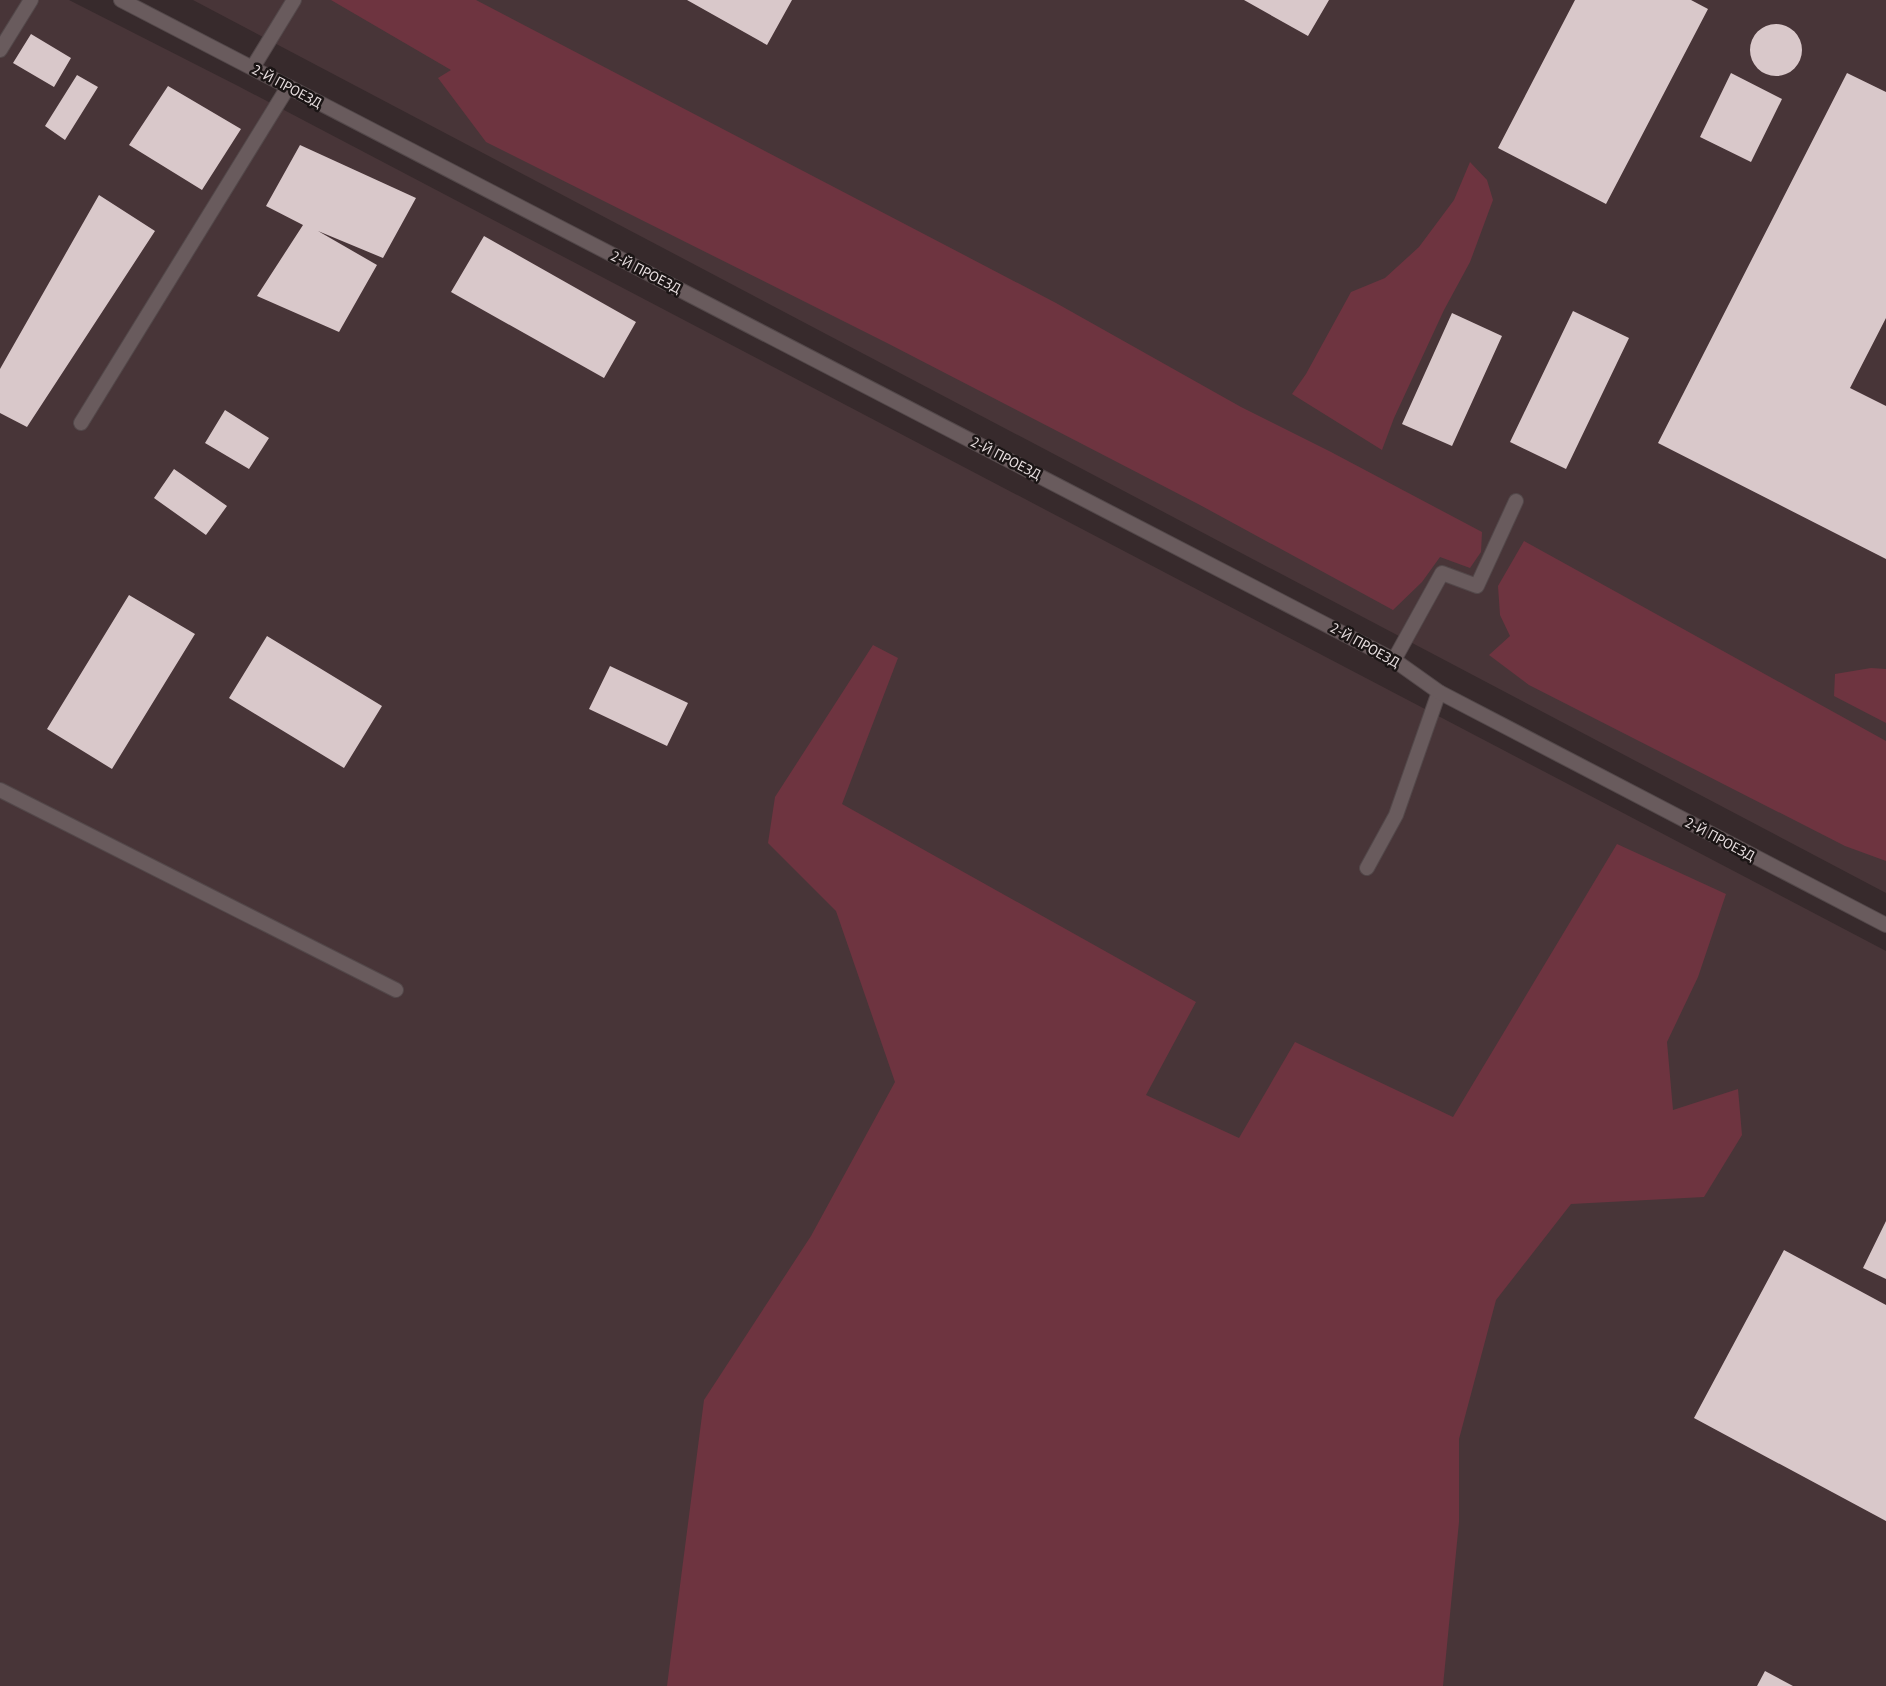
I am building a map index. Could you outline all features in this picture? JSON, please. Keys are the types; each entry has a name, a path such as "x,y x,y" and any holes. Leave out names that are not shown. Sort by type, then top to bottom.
{"street":[{"path":"0,50 31,0"},
{"name":"2-Й ПРОЕЗД","path":"121,0 1394,660 1439,692 1886,925"},
{"path":"253,68 294,0"},
{"path":"81,423 288,87"},
{"path":"1394,660 1442,573 1477,586 1516,501"},
{"path":"1367,868 1396,815 1439,692"},
{"path":"0,790 396,990"}],"shaded area":[{"path":"0,0 69,0 240,87 1886,951 1886,1686 0,1686"},
{"path":"193,0 1886,0 1886,893"},
{"path":"331,0 476,0 1056,303 1241,407 1482,532 1481,552 1470,568 1440,557 1422,582 1393,610 1200,505 889,344 486,142 438,78 451,70"},
{"path":"1470,162 1487,180 1493,200 1470,262 1444,310 1394,418 1382,450 1292,394 1306,374 1351,292 1385,278 1419,247 1454,200"},
{"path":"1524,541 1886,741 1886,861 1845,846 1529,685 1489,655 1510,636 1500,615 1498,586"},
{"path":"873,645 898,658 842,804 1196,1002 1146,1095 1239,1138 1295,1042 1453,1117 1617,844 1726,894 1698,977 1667,1042 1673,1110 1738,1089 1742,1135 1704,1197 1571,1204 1496,1300 1459,1439 1459,1522 1443,1686 667,1686 704,1400 811,1236 895,1082 836,911 768,843 775,797"},
{"path":"1871,668 1886,669 1886,723 1834,696 1835,674"}],"building":[{"path":"687,0 792,0 767,45"},
{"path":"1244,0 1329,0 1308,36"},
{"path":"1575,0 1691,0 1708,9 1606,204 1498,148"},
{"path":"1771,24 1781,24 1795,31 1802,45 1802,55 1795,69 1781,76 1771,76 1761,72 1754,65 1750,55 1750,45 1754,35 1761,28"},
{"path":"31,34 71,58 54,87 13,63"},
{"path":"1731,73 1782,99 1751,162 1700,137"},
{"path":"1847,73 1886,92 1886,318 1850,388 1886,406 1886,559 1658,443"},
{"path":"77,75 98,87 65,140 45,126"},
{"path":"168,86 241,129 202,190 129,145"},
{"path":"300,145 416,198 383,258 318,231 377,265 339,332 257,296 303,225 266,206"},
{"path":"99,195 155,231 27,427 0,413 0,369"},
{"path":"484,236 636,322 604,378 451,292"},
{"path":"1573,311 1629,338 1566,469 1510,442"},
{"path":"1452,313 1502,336 1452,446 1402,424"},
{"path":"225,410 269,438 249,469 205,443"},
{"path":"174,469 227,506 206,535 154,498"},
{"path":"129,595 195,634 112,769 47,729"},
{"path":"267,636 382,706 344,768 229,698"},
{"path":"610,666 688,703 667,746 589,709"},
{"path":"1886,1221 1886,1279 1863,1268"},
{"path":"1784,1250 1886,1305 1886,1521 1694,1418"},
{"path":"1765,1671 1793,1686 1757,1686"}]}
